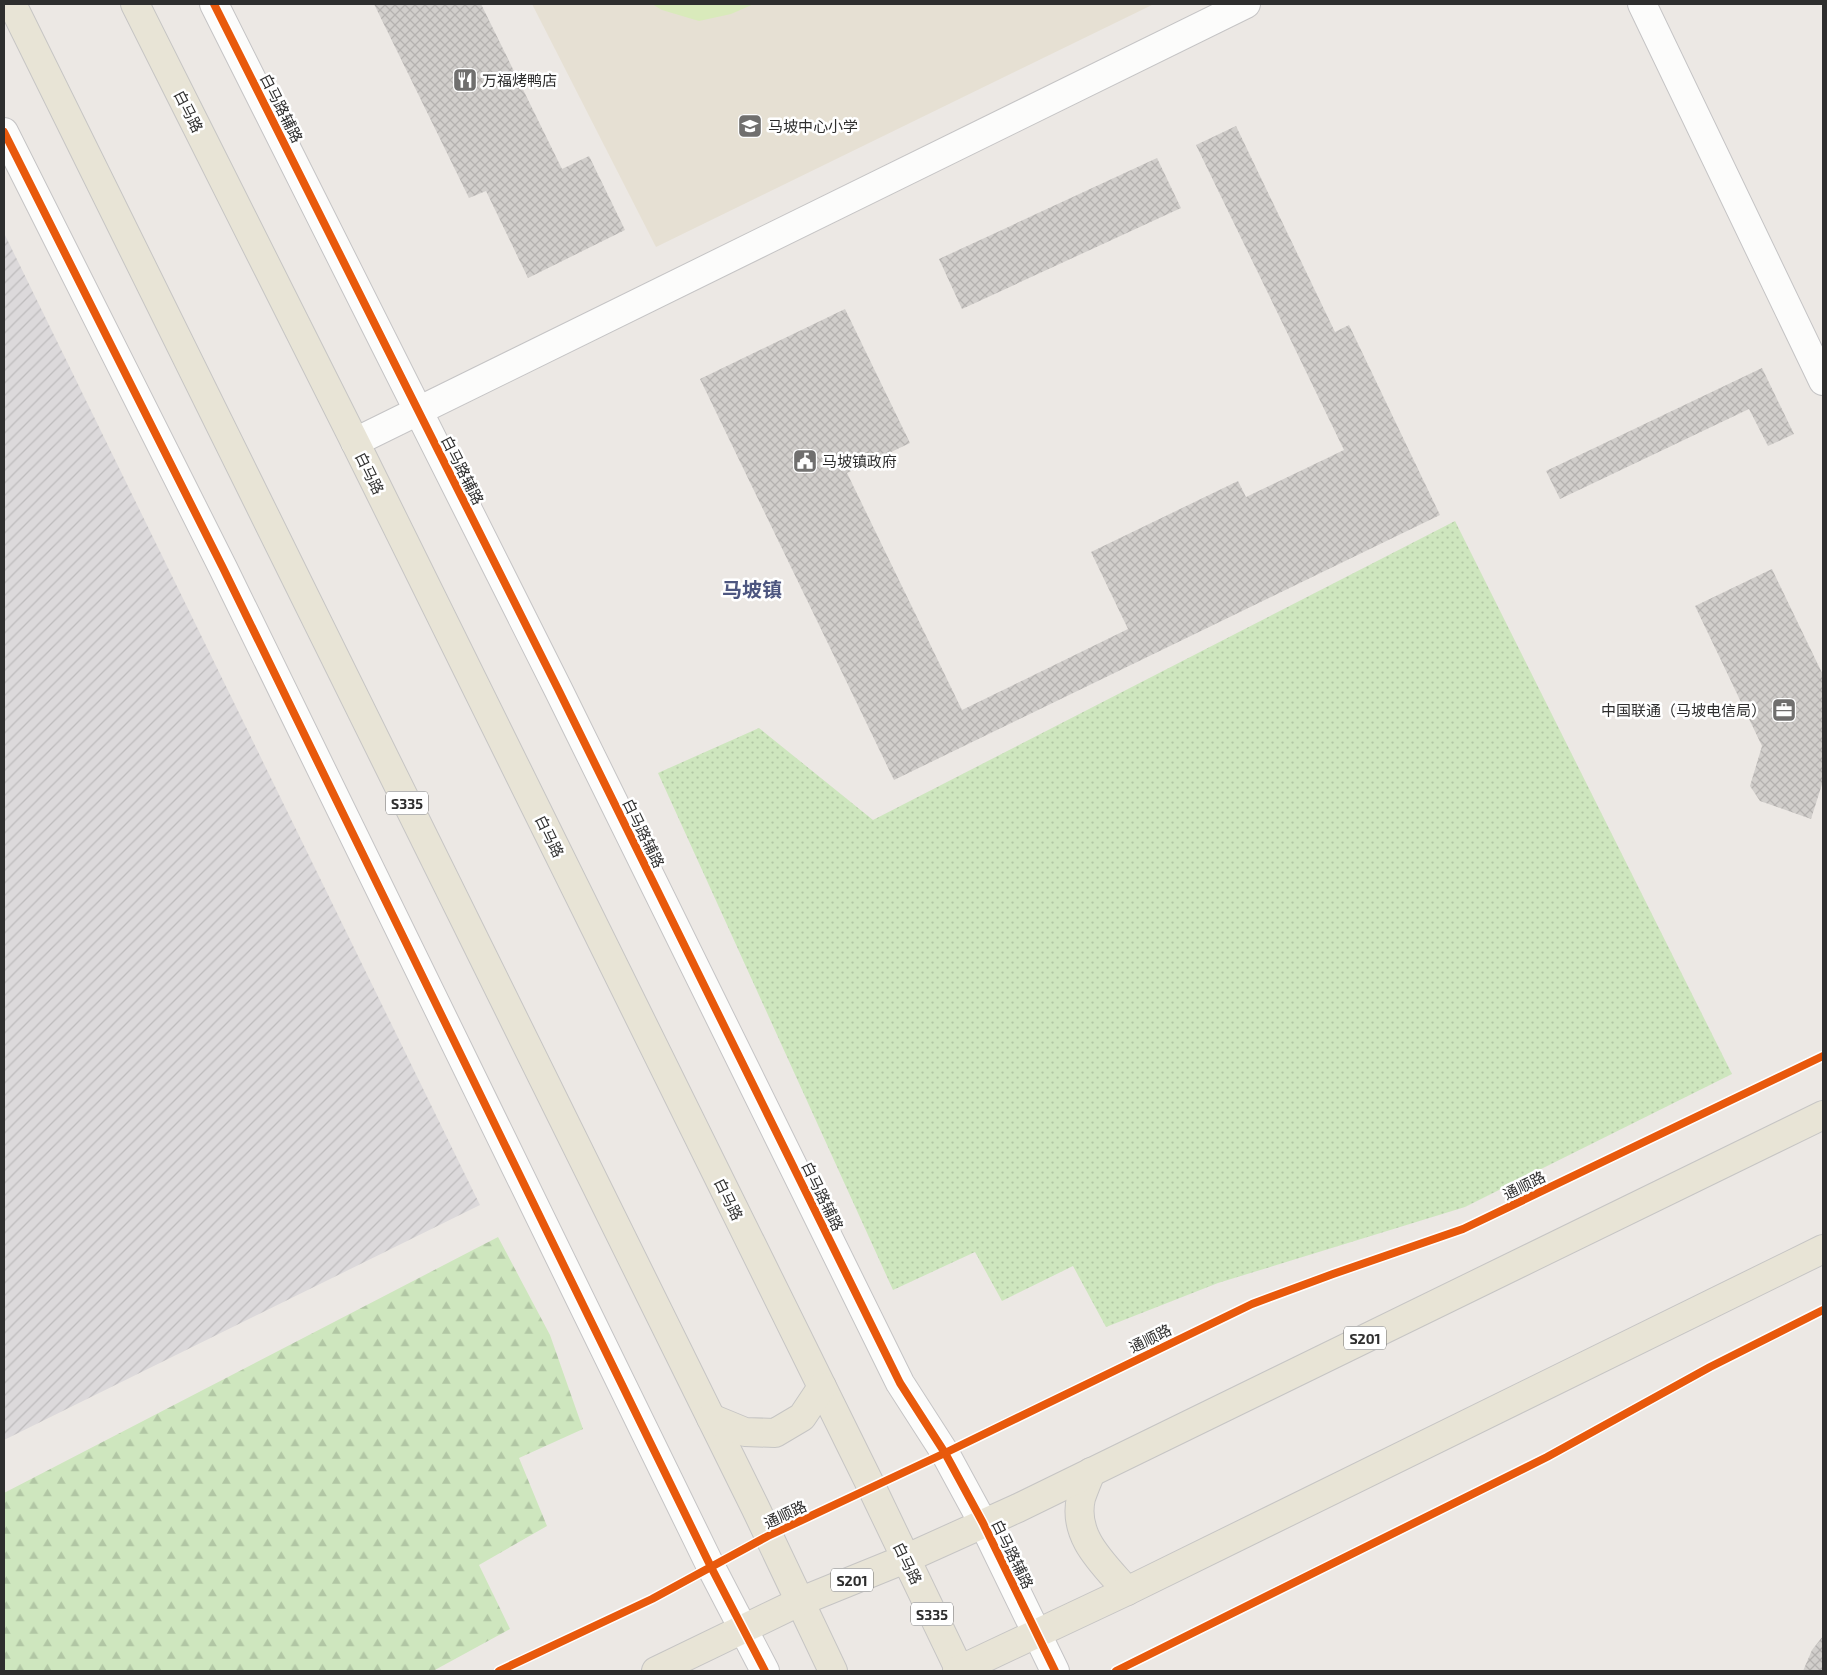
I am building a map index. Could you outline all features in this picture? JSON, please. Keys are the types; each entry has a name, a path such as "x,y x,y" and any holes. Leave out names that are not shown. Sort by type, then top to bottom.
{"main road":[{"name":"S335","path":"12,4 755,1507 833,1671"},
{"name":"白马路","path":"135,4 355,442 822,1387 958,1671"},
{"name":"S201","path":"656,1671 799,1602 905,1559 983,1524 1823,1115"},
{"path":"958,1671 1127,1591 1823,1249"},
{"path":"711,1418 745,1432 775,1433 802,1417 822,1387"},
{"path":"1091,1472 1081,1499 1081,1529 1095,1554 1127,1591"}],"street":[{"name":"白马路辅路","path":"214,4 558,689 900,1383 945,1453 983,1524 1054,1671"},
{"path":"355,442 1246,4"},
{"path":"1642,4 1823,381"},
{"path":"4,132 228,577 743,1630 765,1671"}],"shaded area":[{"name":"马坡中心小学","path":"532,4 1154,4 656,247"},
{"path":"4,233 480,1205 4,1440"}],"green space":[{"path":"652,4 754,4 731,14 699,21 662,10"},
{"path":"1455,521 1732,1074 1465,1207 1218,1283 1106,1327 1073,1266 1002,1301 975,1252 893,1290 658,773 759,728 873,820"},
{"path":"498,1237 550,1335 583,1429 519,1458 547,1526 479,1565 510,1629 433,1671 4,1671 4,1493"}],"building":[{"name":"万福烤鸭店","path":"374,4 481,4 562,169 589,156 625,230 528,278 486,191 469,198"},
{"name":"马坡镇政府","path":"1236,126 1335,332 1349,325 1440,515 894,780 700,379 845,309 910,443 847,473 962,710 1128,629 1091,552 1238,481 1246,497 1344,450 1196,145"},
{"path":"1157,158 1181,208 962,309 939,259"},
{"path":"1762,368 1794,434 1768,446 1749,409 1560,499 1546,471"},
{"name":"中国联通（马坡电信局）","path":"1772,569 1823,675 1823,781 1811,819 1760,801 1750,786 1762,746 1695,606"},
{"path":"1823,1636 1823,1671 1803,1671 1812,1650"}],"cycle path":[{"path":"214,4 558,689 900,1383 945,1453 983,1523 1055,1671"},
{"path":"4,132 223,568 711,1567 765,1671"},
{"name":"通顺路","path":"499,1671 652,1599 768,1536 945,1453 1252,1304 1463,1229 1823,1056"},
{"path":"1116,1671 1547,1457 1710,1367 1823,1310"}],"place":[{"name":"万福烤鸭店","path":"465,80"},
{"name":"马坡中心小学","path":"750,126"},
{"name":"马坡镇政府","path":"805,461"},
{"name":"中国联通（马坡电信局）","path":"1784,710"}],"district":[{"name":"马坡镇","path":"752,589"}]}
